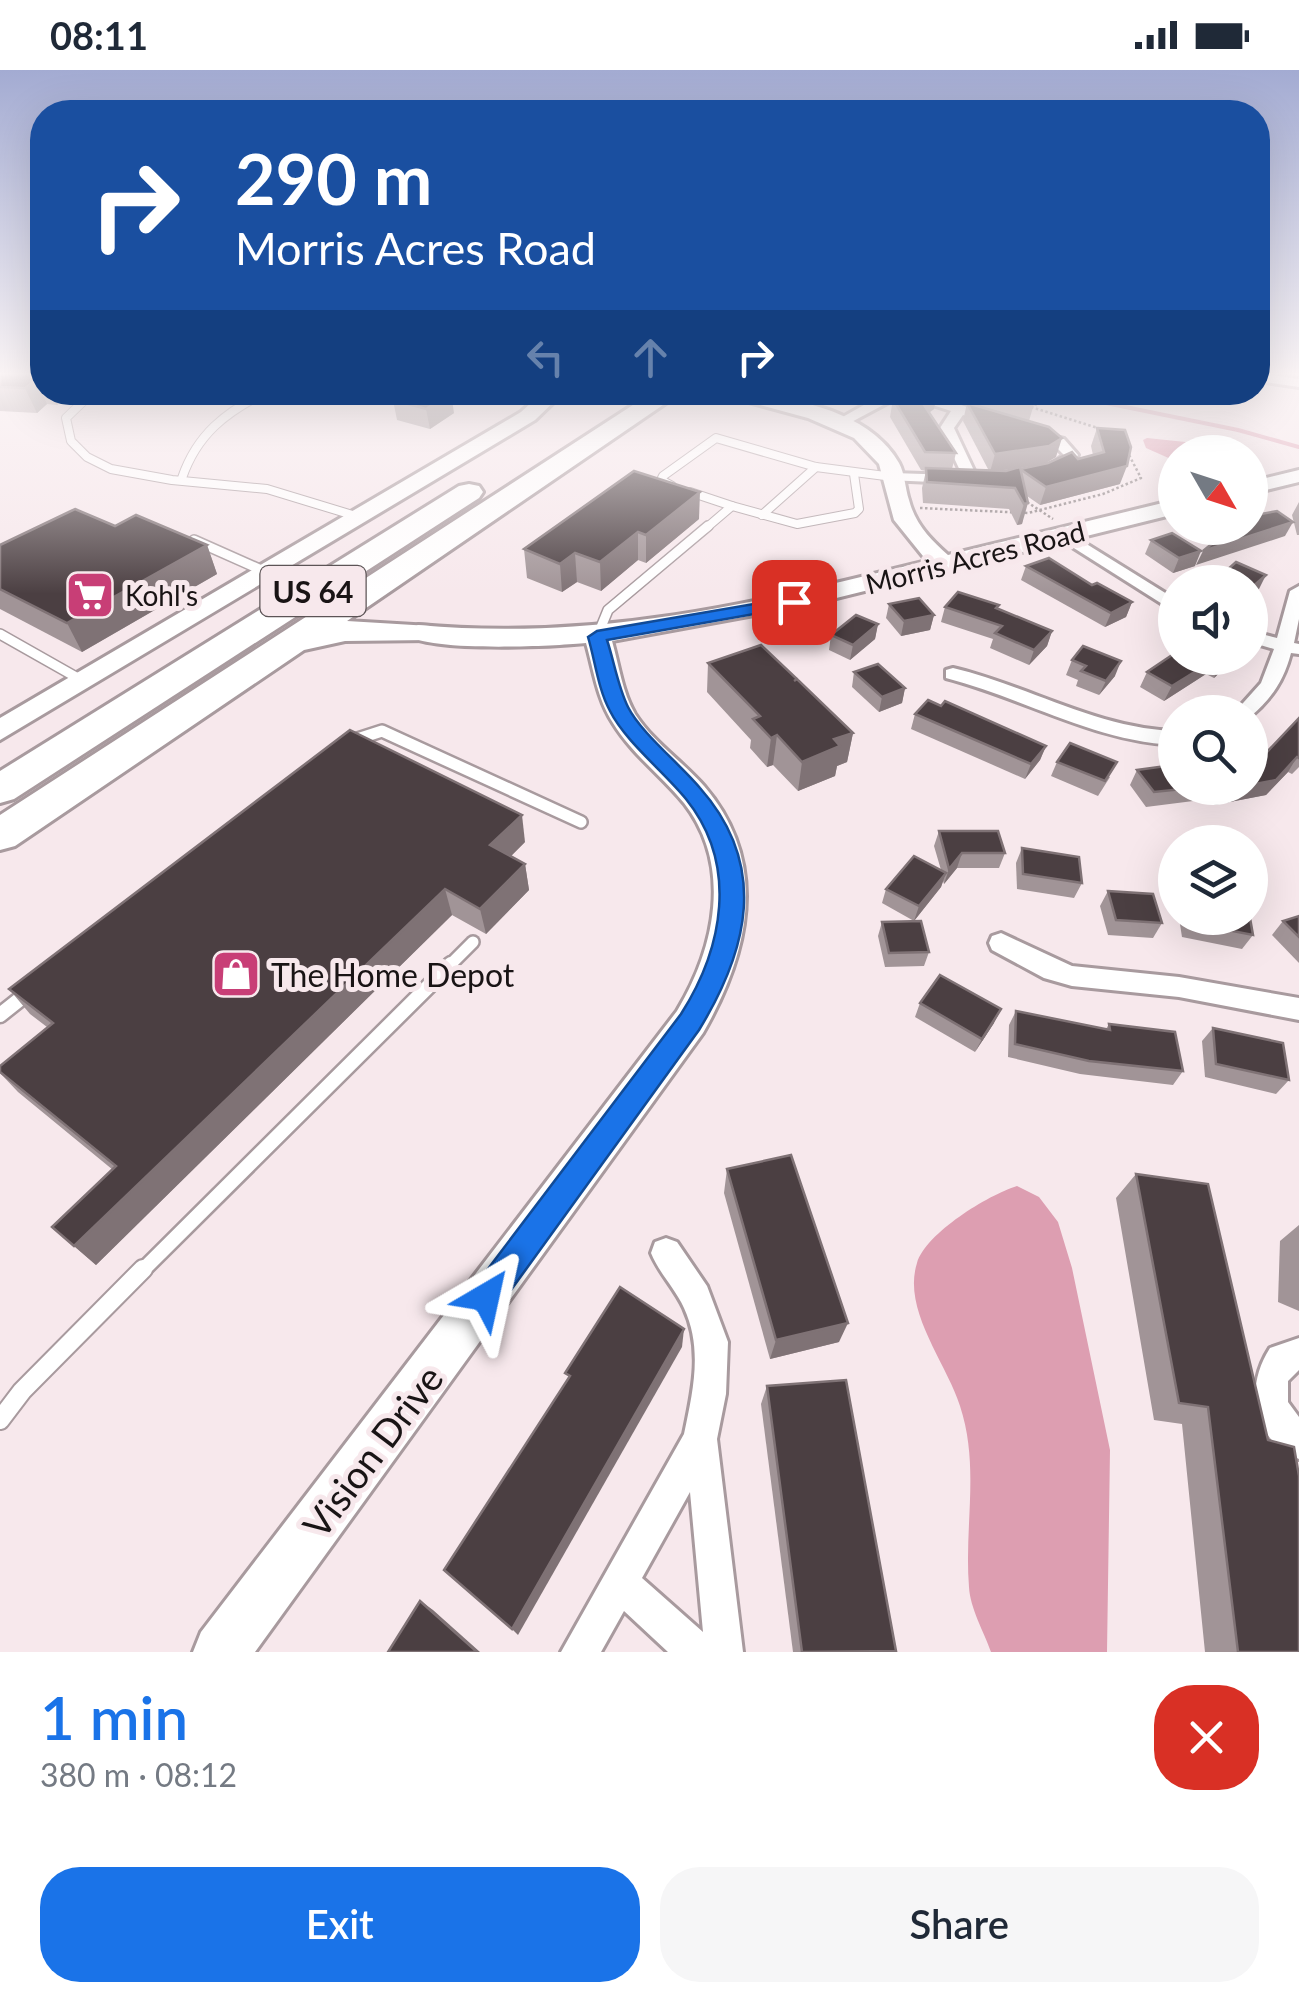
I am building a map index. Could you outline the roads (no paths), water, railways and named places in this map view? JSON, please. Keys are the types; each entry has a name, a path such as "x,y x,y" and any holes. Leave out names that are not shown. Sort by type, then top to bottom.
{"highway":[{"name":"US 64","path":"0,789 540,446"},
{"name":"US 64","path":"0,835 589,446"},
{"path":"388,579 378,596 378,611 418,633"},
{"path":"262,662 336,632 418,633"}],"street":[{"path":"0,730 478,446"},
{"path":"874,446 881,450 908,526 944,564"},
{"path":"892,477 979,480 958,446"},
{"path":"1036,475 1065,464 1071,455 1063,446"},
{"path":"1268,484 1299,476"},
{"name":"Morris Acres Road","path":"418,633 507,641 597,637 794,602 1062,530 1158,510"},
{"path":"1062,530 1158,596"},
{"path":"1264,695 1292,648 1299,591"},
{"name":"Vision Drive","path":"221,1652 690,1022 723,962 732,912 731,872 721,839 697,798 619,710 597,637"},
{"path":"953,674 986,680 1103,729 1158,737"},
{"path":"1001,944 1053,971 1072,976 1242,996 1299,1008"},
{"path":"580,1652 700,1439 709,1394 712,1342 696,1298 666,1253"},
{"path":"1299,1354 1282,1360 1268,1386 1270,1407 1299,1442"},
{"path":"700,1439 724,1652"},
{"path":"620,1583 697,1652"}],"lane":[{"path":"73,446 80,455 124,472 280,491 359,517"},
{"path":"182,478 194,446"},
{"path":"706,446 661,480 796,524 855,513 858,509 854,474"},
{"path":"744,446 816,466 892,477"},
{"path":"762,515 816,466"},
{"path":"597,637 608,610 732,506"},
{"path":"183,537 266,572"},
{"path":"0,634 83,681"},
{"path":"338,751 353,740 382,732 580,822"},
{"path":"0,1420 22,1391 94,1318 473,942"},
{"path":"0,1015 44,980"}],"waterway":[{"path":"1295,446 1299,447"}],"place":[{"name":"Kohl's","path":"90,595"},
{"name":"The Home Depot","path":"236,974"}]}
